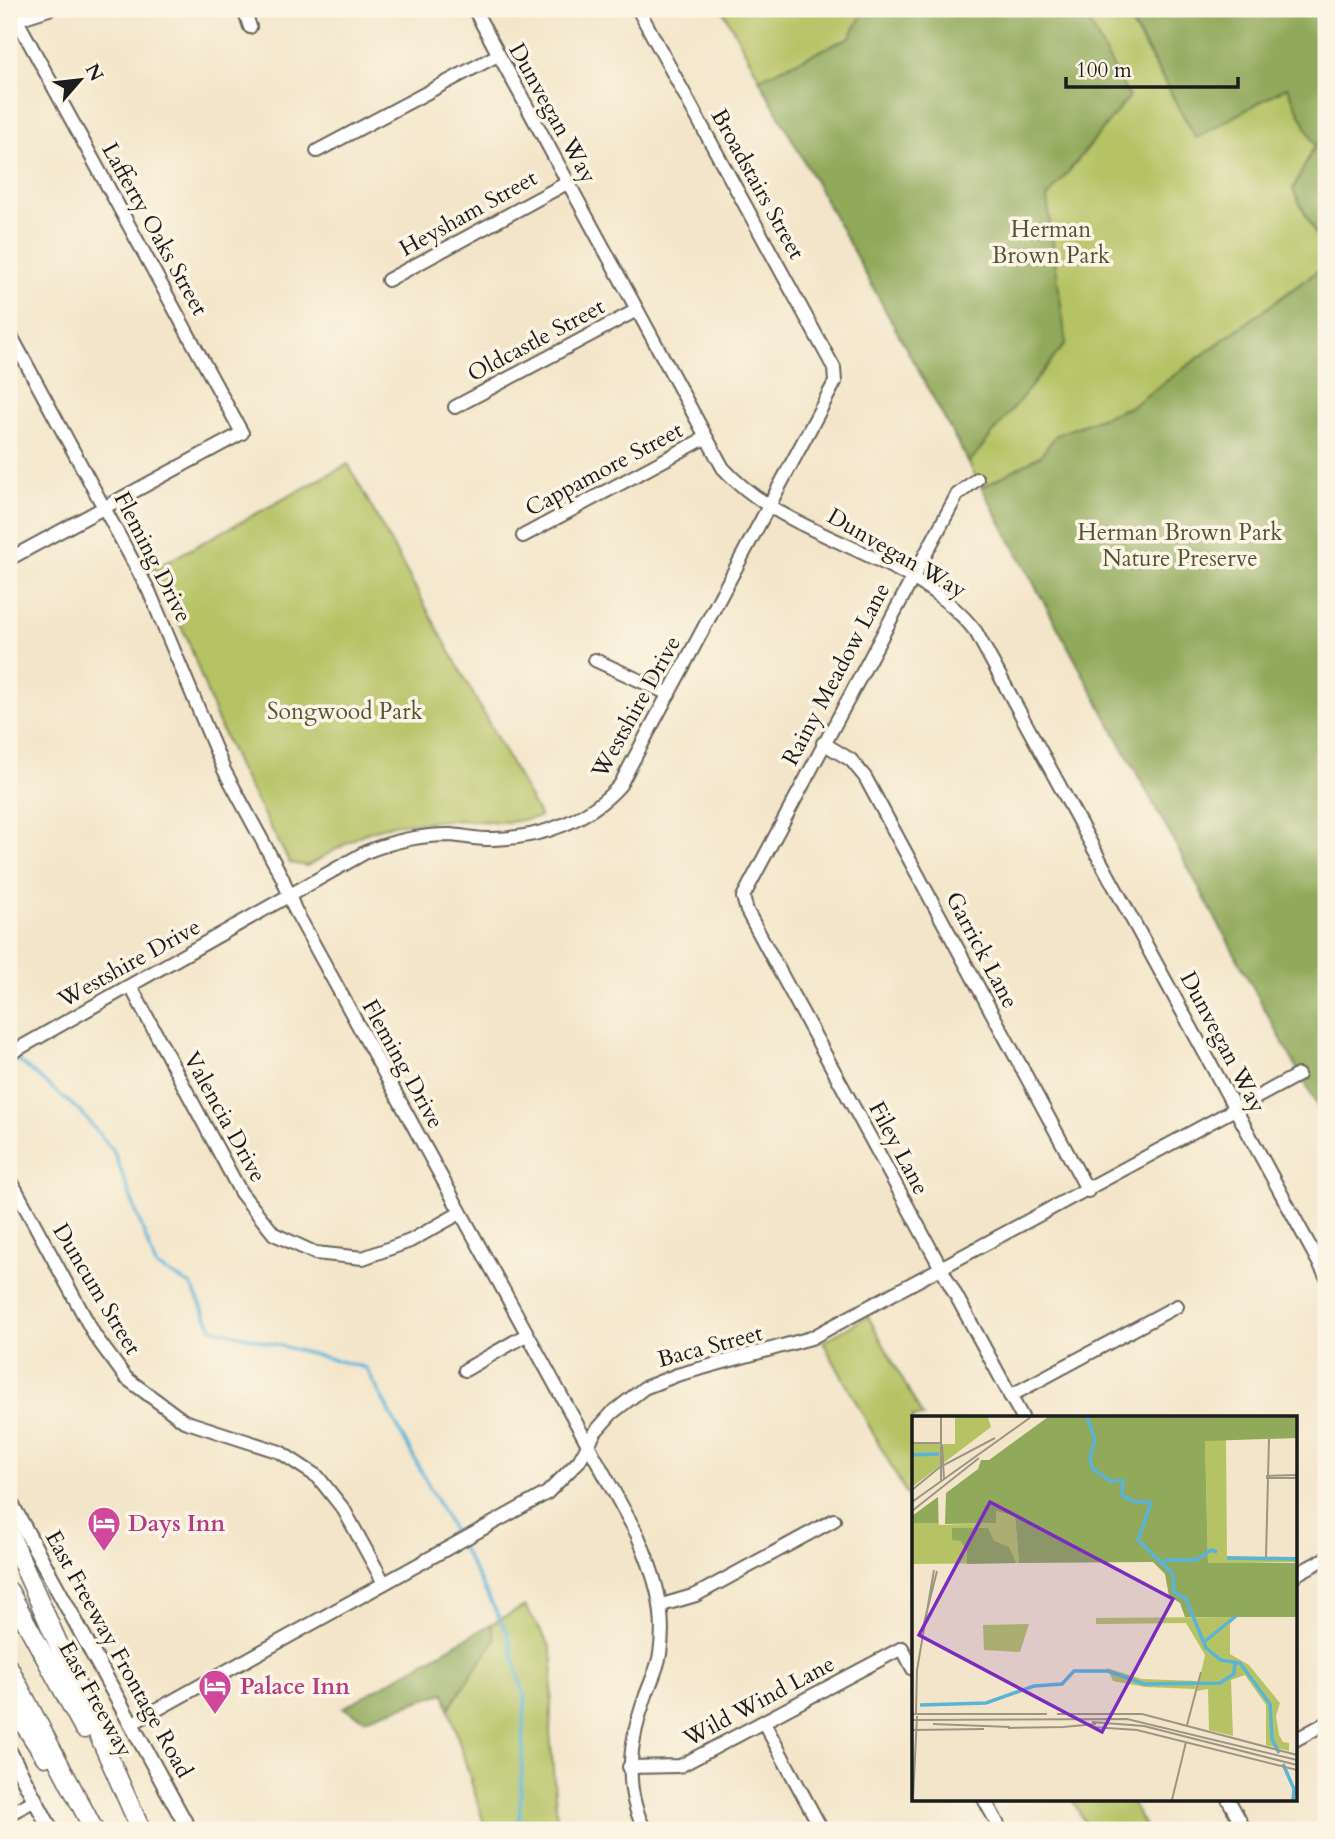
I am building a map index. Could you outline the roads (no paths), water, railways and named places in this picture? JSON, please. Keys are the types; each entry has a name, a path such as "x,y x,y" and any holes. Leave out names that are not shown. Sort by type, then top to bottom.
{"highway":[{"path":"9,1533 140,1830"},
{"name":"East Freeway","path":"9,1591 140,1830"},
{"path":"9,1668 93,1830"},
{"path":"9,1701 93,1830"}],"main road":[{"name":"East Freeway Frontage Road","path":"9,1500 189,1830"},
{"path":"9,1751 51,1830"}],"street":[{"path":"12,16 49,9"},
{"path":"244,9 250,27"},
{"name":"Dunvegan Way","path":"474,9 496,55 705,438 737,483 770,505 911,579 950,603 976,632 1326,1276"},
{"name":"Broadstairs Street","path":"638,9 834,368 835,382"},
{"name":"Lafferty Oaks Street","path":"12,16 242,433 104,508"},
{"path":"317,151 496,55"},
{"name":"Heysham Street","path":"388,280 567,183"},
{"name":"Oldcastle Street","path":"454,407 637,310"},
{"name":"Fleming Drive","path":"9,332 149,591 224,770 460,1213 637,1534 652,1569 662,1605 660,1655 635,1726 629,1767 636,1814 645,1830"},
{"name":"Westshire Drive","path":"9,1054 366,852 392,841 450,835 492,839 518,837 545,831 592,811 620,785 835,382"},
{"name":"Cappamore Street","path":"523,536 705,438"},
{"name":"Rainy Meadow Lane","path":"743,897 957,495 977,479"},
{"path":"9,559 104,508"},
{"path":"595,660 669,694"},
{"name":"Garrick Lane","path":"823,743 851,760 865,777 1088,1191"},
{"name":"Filey Lane","path":"743,897 753,923 1021,1416"},
{"name":"Valencia Drive","path":"131,987 241,1193 274,1234 315,1253 363,1258 410,1241 460,1213"},
{"name":"Baca Street","path":"131,1724 547,1493 579,1461 595,1432 612,1413 653,1384 811,1338 1237,1111 1298,1075"},
{"name":"Duncum Street","path":"9,1177 95,1336 126,1378 184,1421 280,1452 318,1477 344,1510 384,1583"},
{"path":"1010,1396 1177,1306"},
{"path":"465,1370 526,1335"},
{"path":"662,1605 695,1595 834,1520"},
{"path":"1296,1574 1326,1558"},
{"name":"Wild Wind Lane","path":"629,1767 681,1766 902,1648 912,1667"},
{"path":"764,1723 822,1830"},
{"path":"1296,1739 1326,1723"},
{"path":"9,1814 35,1800"},
{"path":"985,1800 1001,1830"},
{"path":"1229,1800 1245,1830"}],"waterway":[{"path":"13,1056 81,1112 114,1152 156,1266 191,1285 212,1328 366,1368 507,1632 525,1699 519,1830"}],"place":[{"name":"Days Inn","path":"104,1553"},
{"name":"Palace Inn","path":"215,1716"}],"park label":[{"name":"Herman Brown Park","path":"1051,242"},
{"name":"Herman Brown Park Nature Preserve","path":"1180,545"},
{"name":"Songwood Park","path":"345,711"}]}
